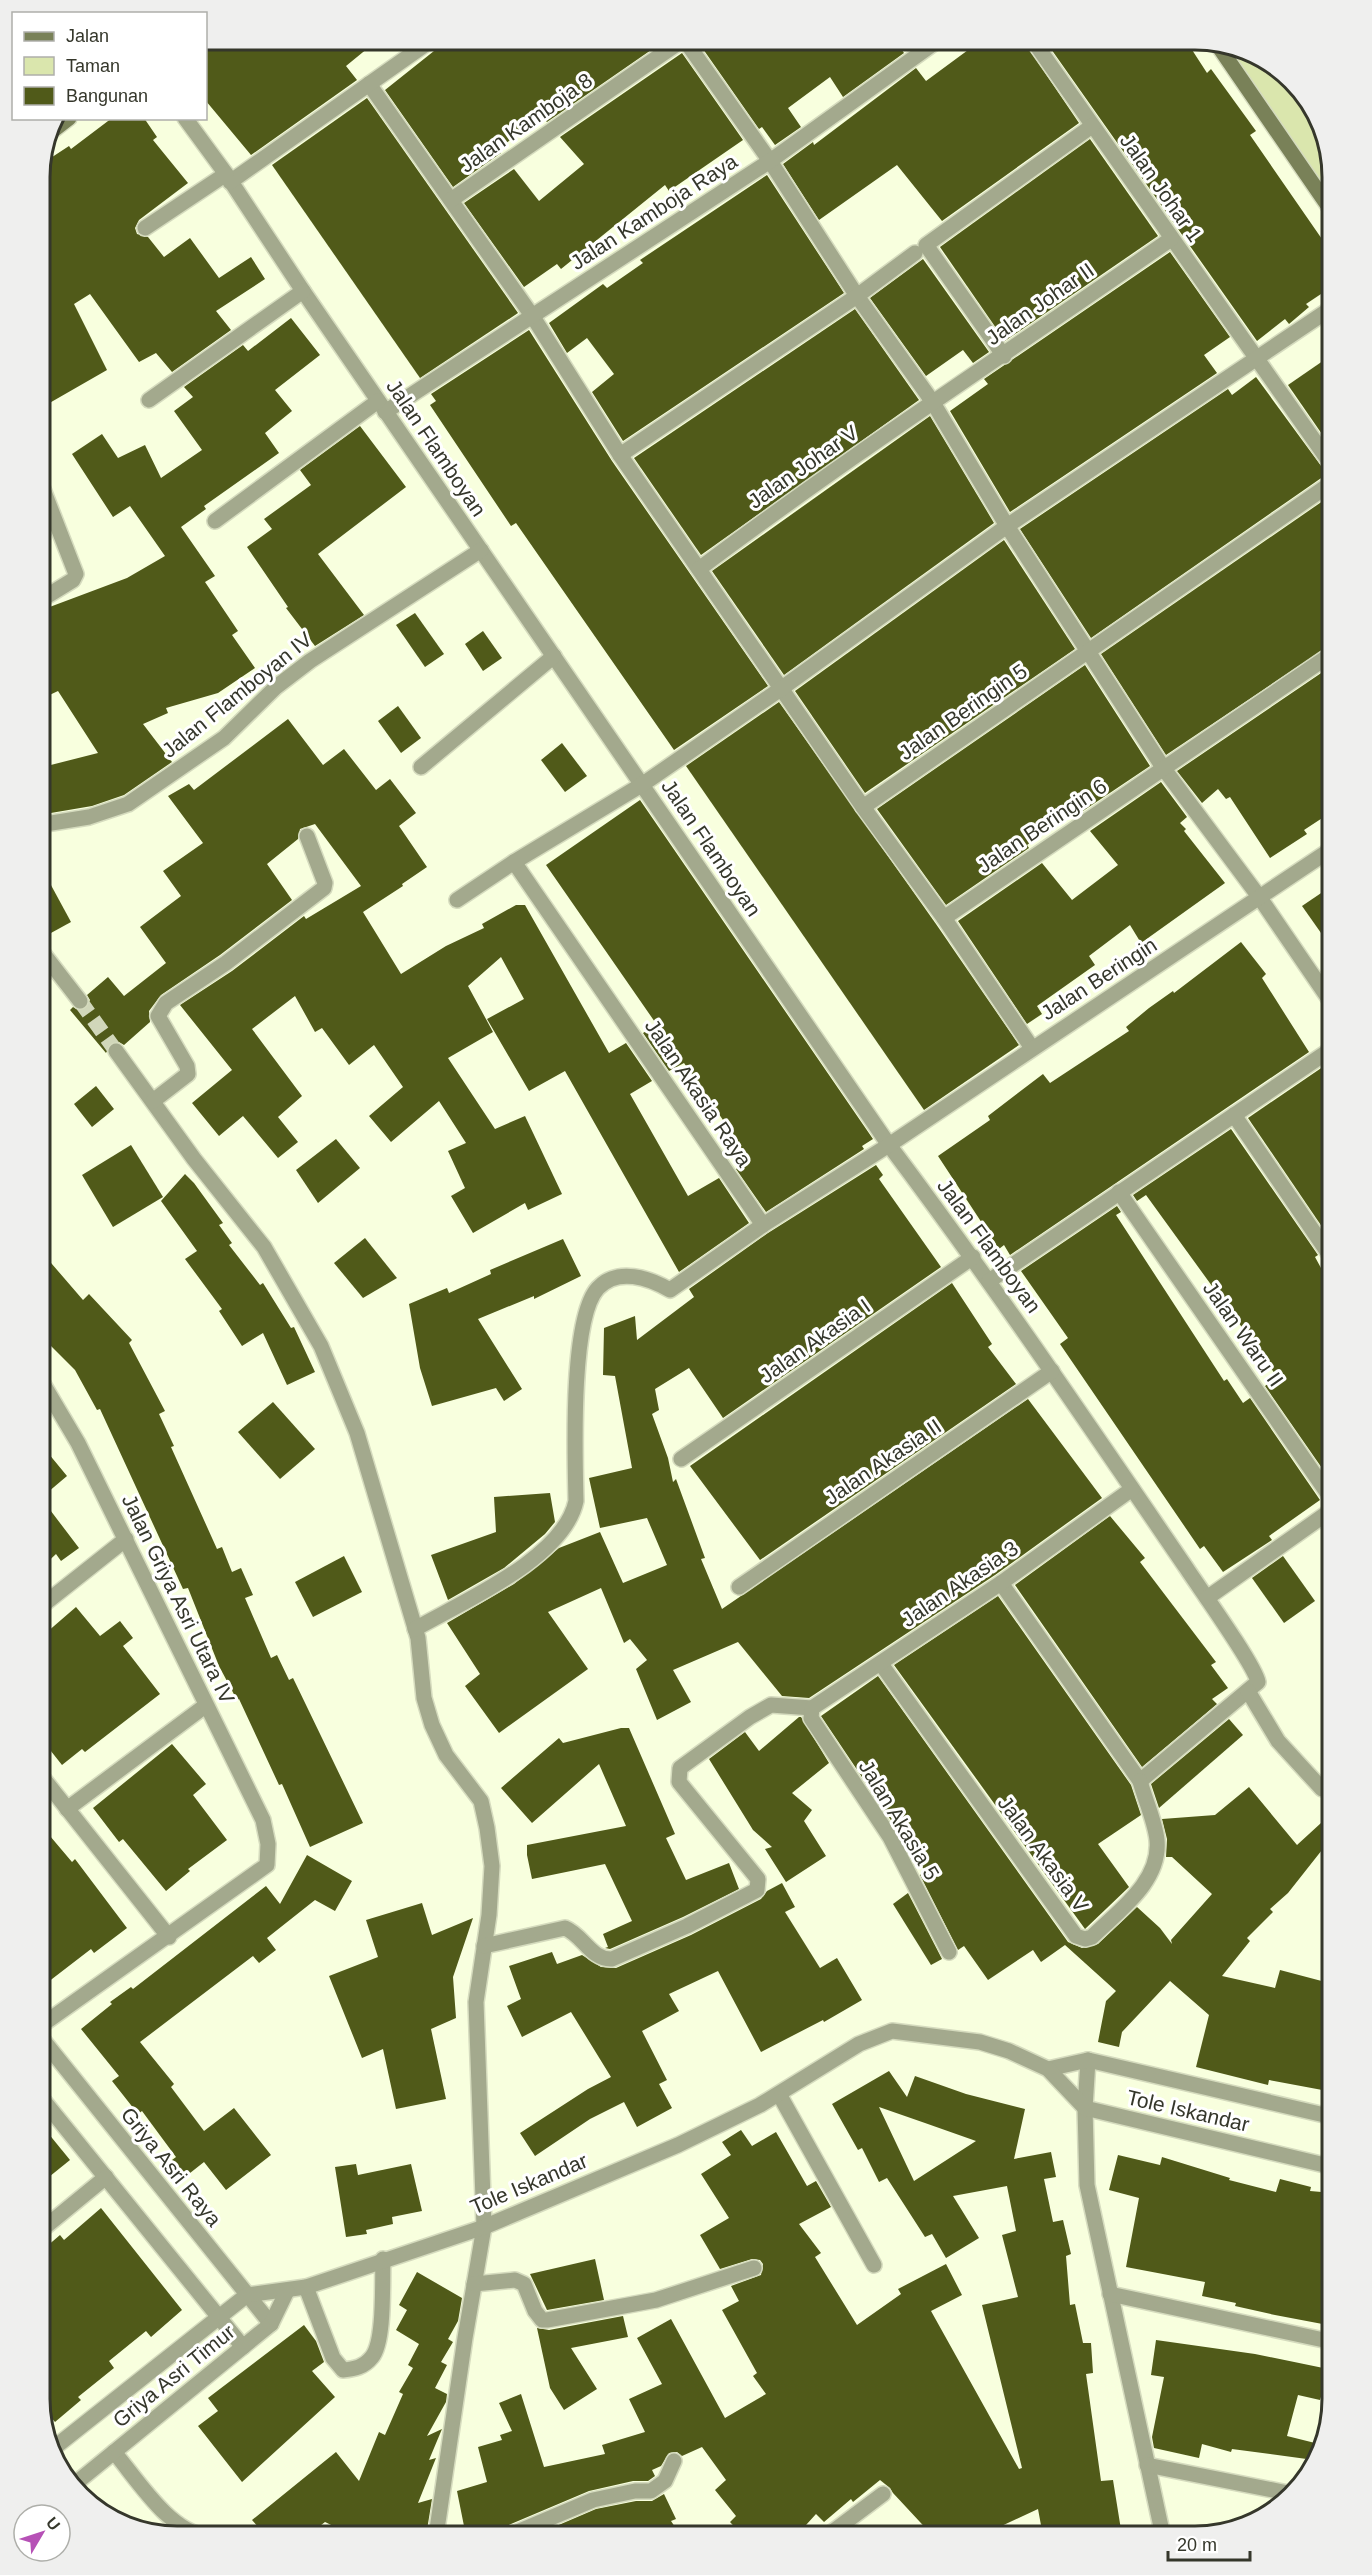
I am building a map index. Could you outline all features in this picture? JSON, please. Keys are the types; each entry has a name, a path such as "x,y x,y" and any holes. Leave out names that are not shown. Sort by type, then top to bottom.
{"street":[{"path":"145,228 228,178 417,50"},
{"name":"Jalan Kamboja 8","path":"451,201 668,50"},
{"path":"692,50 770,161 857,296 932,401 1007,526 1164,769 1260,898 1322,989"},
{"name":"Jalan Kamboja Raya","path":"215,521 382,407 533,317 770,161 925,50"},
{"name":"Jalan Johar 1","path":"1040,50 1322,452"},
{"path":"1223,53 1322,197"},
{"path":"369,84 533,317 620,455 863,807 944,918 1032,1048"},
{"name":"Jalan Flamboyan","path":"186,120 889,1145 973,1257 1207,1598 1257,1676 1258,1682 1248,1691"},
{"path":"1004,356 926,245 1092,126"},
{"name":"Jalan Johar II","path":"932,401 1004,356 1171,239"},
{"path":"620,455 857,296 915,253"},
{"path":"149,400 303,291"},
{"path":"457,900 514,862 643,784 782,688 1007,526 1322,315"},
{"name":"Jalan Johar V","path":"699,569 932,401"},
{"name":"Jalan Beringin 5","path":"863,807 1322,490"},
{"path":"50,508 75,574 73,580 50,594"},
{"name":"Jalan Flamboyan IV","path":"50,823 89,817 128,804 224,738 276,687 310,661 481,550"},
{"path":"421,767 554,656"},
{"name":"Jalan Beringin 6","path":"944,918 1322,661"},
{"path":"153,1101 189,1074 187,1066 158,1017 166,1003 226,963 324,888 325,883 307,836"},
{"name":"Jalan Beringin","path":"889,1145 1322,856"},
{"name":"Jalan Akasia Raya","path":"514,862 763,1225"},
{"path":"50,962 80,1000"},
{"path":"117,1051 264,1246 321,1346 357,1433 415,1629 424,1698 432,1725 447,1755 481,1801 488,1828 492,1866 489,1915 476,2002 484,2227 438,2525"},
{"path":"989,1281 1322,1055"},
{"path":"1234,1115 1322,1244"},
{"path":"415,1629 523,1567 552,1543 573,1515 576,1501 579,1353 586,1316 593,1295 599,1287 626,1275 651,1279 670,1290 763,1225 889,1145"},
{"name":"Jalan Waru II","path":"1119,1192 1322,1485"},
{"name":"Jalan Akasia I","path":"681,1459 973,1257"},
{"name":"Jalan Akasia II","path":"738,1587 1052,1371"},
{"name":"Jalan Griya Asri Utara IV","path":"50,1400 126,1539 262,1820 268,1844 267,1865 169,1937"},
{"name":"Jalan Akasia 3","path":"812,1710 1000,1583 1132,1489"},
{"path":"1207,1598 1322,1517"},
{"path":"50,1599 126,1539"},
{"path":"1000,1583 1140,1782 1248,1691 1278,1741 1322,1789"},
{"name":"Jalan Akasia V","path":"881,1664 1076,1936 1084,1939 1092,1937 1143,1887 1154,1863 1157,1840 1140,1782"},
{"path":"484,1946 565,1928 575,1932 598,1957 612,1959 687,1926 757,1890 758,1879 679,1782 680,1768 750,1717 771,1705 812,1710"},
{"path":"67,1809 205,1706"},
{"name":"Jalan Akasia 5","path":"812,1710 812,1718 890,1837 949,1952"},
{"path":"50,1787 169,1937 50,2019"},
{"name":"Tole Iskandar","path":"58,2444 217,2316 247,2295 306,2287 383,2259 484,2227 678,2145 779,2094 860,2044 892,2031 980,2042 1009,2051 1048,2069 1085,2108 1322,2164"},
{"name":"Griya Asri Raya","path":"50,2049 271,2324"},
{"path":"1088,2060 1085,2108 1087,2185 1161,2526"},
{"name":"Tole Iskandar","path":"1048,2069 1088,2060 1322,2114"},
{"path":"779,2094 873,2265"},
{"path":"50,2108 243,2347"},
{"path":"50,2223 106,2177"},
{"path":"306,2287 333,2358 343,2370 360,2368 373,2356 379,2340 383,2259"},
{"path":"474,2284 515,2280 524,2284 535,2311 542,2320 547,2320 656,2300 753,2268"},
{"name":"Griya Asri Timur","path":"80,2480 271,2324 287,2291"},
{"path":"1110,2295 1322,2340"},
{"path":"114,2452 178,2525"},
{"path":"533,2525 593,2500 635,2491 651,2491 665,2481 674,2461"},
{"path":"1147,2465 1281,2492"},
{"path":"841,2526 884,2494"}],"green space":[{"path":"1230,55 1244,59 1273,76 1296,99 1316,136 1321,160 1322,185"}],"building":[{"path":"207,50 366,50 346,66 357,80 251,155 207,102"},
{"path":"435,50 651,50 547,122 542,117 498,149 501,153 453,187 385,90"},
{"path":"704,50 902,50 904,53 843,97 830,77 788,108 801,127 775,145 762,127 759,129"},
{"path":"968,50 1029,50 1079,123 942,221 897,165 819,220 783,164 813,142 814,145 916,68 926,81"},
{"path":"1052,50 1192,50 1207,73 1211,69 1256,131 1250,135 1322,239 1322,293 1306,304 1309,307 1289,324 1285,319 1257,341"},
{"path":"682,53 743,140 669,191 665,185 561,269 557,264 524,287 464,203 514,169 539,201 584,164 560,137"},
{"path":"367,98 518,313 420,378 272,165"},
{"path":"109,120 145,120 157,137 153,140 188,183 139,220 135,228 137,234 148,237 164,257 190,238 219,278 251,257 265,279 216,311 231,330 172,372 156,353 139,362 90,294 74,304 107,370 50,403 50,168 51,158 69,146 71,149"},
{"path":"1090,139 1158,236 1005,341 940,247"},
{"path":"767,175 844,293 623,441 592,392 614,374 587,338 567,353 549,323 603,284 607,288 643,263 640,260"},
{"path":"1170,252 1230,337 1204,355 1217,373 1010,512 950,411 988,384 984,379"},
{"path":"923,259 989,352 973,363 963,350 926,376 870,298"},
{"path":"855,309 919,400 701,555 634,458"},
{"path":"291,318 320,355 275,390 292,411 265,433 279,453 204,506 206,509 181,527 215,576 205,582 238,631 232,635 255,668 218,693 166,708 168,713 143,724 172,762 124,795 92,806 50,813 50,765 98,753 58,691 50,695 50,607 127,578 165,556 130,506 113,517 72,454 102,434 118,458 145,445 161,478 202,450 174,411 193,397 184,387 243,345 248,351"},
{"path":"529,330 612,461 768,686 674,750 516,523 511,526 430,405 436,401 431,394"},
{"path":"1322,362 1322,434 1288,385"},
{"path":"1256,377 1322,467 1322,477 1091,638 1020,529 1228,389 1232,395"},
{"path":"930,416 994,523 784,675 712,571"},
{"path":"360,426 406,487 318,554 364,615 315,646 286,608 288,607 247,547 272,529 264,519 311,485 300,470"},
{"path":"1322,502 1322,650 1166,755 1101,654"},
{"path":"1004,540 1075,649 865,793 795,691"},
{"path":"415,613 444,654 425,667 396,625"},
{"path":"483,631 502,658 483,671 465,644"},
{"path":"1085,665 1150,766 1077,815 1075,812 1063,821 1062,819 1027,845 1029,848 946,905 877,809"},
{"path":"1322,672 1322,818 1304,830 1307,834 1270,858 1230,797 1226,799 1218,789 1202,803 1177,771"},
{"path":"779,702 1019,1045 924,1110 686,766"},
{"path":"398,706 421,738 401,753 378,721"},
{"path":"288,719 323,765 344,749 376,790 390,779 416,813 399,826 427,867 363,912 401,974 446,946 484,928 482,924 516,905 525,905 609,1053 626,1043 652,1081 630,1094 688,1196 719,1178 749,1223 679,1272 565,1071 529,1091 487,1019 524,999 501,957 468,986 493,1032 448,1058 495,1129 525,1116 562,1194 528,1210 525,1203 473,1233 451,1196 465,1188 448,1151 466,1143 439,1101 391,1142 369,1116 403,1087 374,1045 349,1065 322,1028 315,1032 295,996 252,1029 302,1096 278,1117 298,1142 278,1158 243,1116 219,1136 192,1103 232,1070 180,1005 232,971 304,916 306,919 361,886 315,824 300,829 298,839 267,864 292,900 220,955 161,995 149,1011 150,1022 124,1045 119,1042 111,1043 106,1053 70,1010 73,1007 81,1011 86,1008 90,1000 87,995 108,977 124,996 166,963 140,927 181,896 163,871 203,843 168,796 189,784 194,790"},
{"path":"562,743 587,776 565,792 541,760"},
{"path":"1161,782 1187,817 1180,823 1186,829 1184,831 1225,883 1141,943 1130,925 1089,956 1095,965 1037,1006 1042,1014 1027,1024 958,921 1042,863 1072,900 1118,865 1090,831"},
{"path":"640,800 873,1139 862,1146 864,1149 766,1212 736,1169 749,1161 738,1142 684,1063 669,1071 643,1033 657,1025 546,865"},
{"path":"50,883 71,922 50,934"},
{"path":"1322,892 1322,934 1302,906"},
{"path":"1241,942 1266,974 1262,978 1309,1052 1010,1255 1004,1245 999,1249 938,1156 990,1120 988,1116 1043,1074 1050,1083 1129,1031 1126,1027 1149,1008 1173,991 1174,993"},
{"path":"1322,1068 1322,1227 1248,1118"},
{"path":"96,1086 114,1109 92,1127 74,1104"},
{"path":"1231,1129 1318,1255 1315,1257 1322,1270 1322,1468 1265,1386 1277,1377 1262,1355 1146,1195 1137,1201 1133,1195"},
{"path":"336,1139 360,1168 318,1203 296,1170"},
{"path":"131,1145 163,1197 113,1227 82,1175"},
{"path":"876,1165 883,1175 879,1179 941,1267 723,1418 689,1368 655,1389 659,1410 652,1414 668,1458 673,1482 676,1479 705,1558 701,1559 722,1609 1028,1399 1102,1498 995,1575 809,1698 782,1696 738,1642 673,1670 691,1702 657,1720 636,1669 647,1660 630,1639 624,1643 601,1588 548,1612 588,1669 499,1733 465,1686 480,1674 447,1623 514,1584 559,1548 600,1532 623,1583 667,1565 647,1518 600,1528 589,1478 632,1468 615,1376 603,1375 604,1328 635,1316 637,1340 694,1297 689,1289 768,1233"},
{"path":"185,1174 223,1223 219,1225 232,1243 229,1245 260,1285 263,1283 291,1328 294,1327 315,1372 287,1385 263,1333 242,1346 219,1311 222,1309 185,1259 197,1251 161,1201"},
{"path":"1117,1206 1121,1212 1116,1215 1224,1381 1227,1379 1243,1403 1250,1398 1320,1500 1269,1536 1272,1540 1223,1572 1204,1546 1200,1549 1060,1344 1068,1338 1021,1271"},
{"path":"365,1238 397,1278 363,1298 334,1263"},
{"path":"563,1239 581,1276 534,1299 534,1296 478,1319 522,1389 504,1401 496,1388 432,1406 420,1368 409,1304 447,1288 449,1293 491,1274 490,1270"},
{"path":"50,1262 83,1300 89,1294 132,1340 129,1343 165,1411 159,1414 174,1446 171,1447 217,1549 222,1547 232,1572 241,1568 253,1595 245,1598 271,1658 277,1655 289,1680 293,1678 363,1823 310,1847 282,1784 279,1785 239,1699 237,1700 219,1666 188,1588 183,1589 100,1409 97,1410 75,1370 50,1345"},
{"path":"952,1283 992,1344 988,1347 1016,1384 760,1560 690,1466"},
{"path":"273,1402 315,1449 280,1479 238,1432"},
{"path":"50,1455 67,1476 50,1490"},
{"path":"550,1493 555,1522 545,1534 504,1568 448,1600 431,1555 496,1532 494,1497"},
{"path":"50,1510 79,1548 61,1561 56,1554 50,1560"},
{"path":"1110,1516 1145,1558 1140,1562 1216,1662 1211,1665 1228,1688 1212,1699 1217,1704 1142,1767 1015,1585"},
{"path":"344,1556 362,1592 313,1617 295,1582"},
{"path":"1283,1556 1315,1601 1284,1623 1252,1578"},
{"path":"998,1596 1131,1785 1141,1815 1098,1844 1129,1887 1085,1929 894,1665"},
{"path":"76,1607 100,1636 120,1621 133,1638 123,1646 160,1694 85,1752 82,1749 62,1765 50,1750 50,1629"},
{"path":"878,1676 1068,1942 1082,1948 1098,1944 1137,1907 1160,1928 1172,1944 1171,1940 1212,1894 1172,1857 1166,1857 1167,1839 1162,1819 1215,1815 1249,1787 1297,1845 1322,1822 1322,1850 1288,1893 1270,1909 1273,1912 1247,1938 1250,1941 1222,1976 1275,1988 1280,1970 1322,1981 1322,2090 1269,2080 1268,2085 1196,2067 1209,2015 1170,1981 1122,2032 1119,2047 1098,2042 1106,2001 1116,1991 1065,1945 1041,1962 1033,1950 988,1980 964,1946 958,1950 920,1875 925,1871 821,1716"},
{"path":"799,1717 829,1763 792,1793 812,1810 804,1821 826,1856 786,1882 765,1849 772,1847 753,1830 709,1759 745,1732 759,1751"},
{"path":"1229,1719 1243,1735 1159,1808 1151,1784"},
{"path":"629,1728 675,1834 666,1838 686,1880 729,1863 739,1889 610,1949 605,1948 608,1947 603,1934 632,1921 605,1864 532,1879 527,1855 527,1845 626,1826 599,1764 532,1823 501,1788 559,1738 563,1743"},
{"path":"172,1744 206,1784 193,1795 227,1840 188,1869 190,1871 166,1891 123,1839 119,1842 93,1808"},
{"path":"50,1836 72,1862 75,1859 127,1928 94,1953 91,1949 50,1981"},
{"path":"307,1855 352,1881 335,1911 315,1900 267,1938 276,1950 259,1963 253,1956 140,2042 174,2084 171,2087 204,2131 234,2108 271,2155 226,2190 204,2162 185,2177 172,2160 176,2157 142,2111 138,2114 112,2081 119,2076 81,2029 112,2004 110,2002 131,1987 133,1989 266,1886 280,1904"},
{"path":"782,1883 795,1907 785,1912 820,1968 837,1958 862,2000 824,2022 823,2020 761,2052 718,1971 669,1994 679,2011 642,2031 667,2080 659,2084 672,2108 637,2127 624,2102 590,2119 535,2156 520,2133 588,2089 611,2077 571,2012 522,2037 507,2006 521,1999 509,1966 552,1952 557,1964 582,1955 601,1967 616,1968 691,1935 761,1899 767,1891"},
{"path":"908,1893 942,1959 931,1965 893,1904"},
{"path":"422,1903 432,1935 473,1918 453,1977 456,2018 431,2029 446,2099 396,2109 383,2049 362,2058 329,1976 378,1957 366,1920"},
{"path":"889,2071 907,2097 915,2076 966,2094 1025,2109 1014,2159 1051,2152 1056,2177 1044,2179 1053,2222 1063,2220 1071,2254 1066,2256 1070,2305 1075,2304 1083,2343 1091,2343 1093,2373 1086,2374 1101,2481 1113,2480 1120,2526 1041,2526 1038,2509 1002,2526 923,2526 880,2480 853,2502 851,2499 824,2522 816,2514 805,2526 733,2526 730,2522 736,2516 715,2490 726,2480 702,2447 682,2456 677,2452 669,2453 661,2466 652,2470 655,2476 648,2481 633,2481 589,2491 508,2525 464,2525 457,2491 487,2482 478,2447 502,2440 500,2435 512,2431 499,2403 521,2394 544,2467 605,2454 602,2445 645,2432 629,2399 662,2384 637,2338 671,2319 725,2418 766,2394 753,2376 757,2373 722,2310 739,2301 731,2286 761,2275 763,2264 760,2260 752,2259 720,2269 700,2235 729,2218 701,2174 731,2155 722,2142 741,2130 752,2146 776,2132 807,2186 816,2181 831,2207 799,2224 821,2253 815,2257 857,2325 901,2294 898,2289 946,2264 962,2295 931,2311 1019,2469 1022,2468 982,2305 1018,2297 1002,2235 1016,2231 1007,2186 953,2196 979,2238 946,2258 932,2234 925,2237 887,2178 879,2182 862,2148 858,2150 832,2104","holes":["879,2107 976,2141 914,2181"]},
{"path":"50,2135 70,2160 50,2176"},
{"path":"1118,2155 1160,2165 1162,2157 1230,2178 1229,2180 1276,2192 1280,2179 1311,2187 1310,2191 1322,2192 1322,2324 1235,2306 1236,2303 1202,2296 1205,2282 1126,2267 1139,2198 1109,2190"},
{"path":"356,2164 358,2175 411,2164 422,2211 392,2217 393,2224 366,2230 367,2234 346,2237 335,2167"},
{"path":"101,2208 182,2310 151,2337 146,2331 109,2361 114,2368 78,2397 81,2400 55,2422 51,2418 50,2398 50,2244 60,2235 64,2240"},
{"path":"595,2259 604,2300 547,2310 530,2274"},
{"path":"417,2272 462,2298 458,2321 448,2339 453,2342 441,2362 447,2365 435,2388 447,2394 446,2402 427,2436 442,2429 429,2460 436,2458 418,2503 432,2499 428,2525 332,2525 325,2522 321,2525 256,2525 252,2520 336,2452 359,2481 379,2432 385,2435 403,2394 399,2392 413,2368 408,2365 419,2344 396,2330 407,2310 399,2305"},
{"path":"623,2316 628,2337 571,2348 597,2389 564,2410 550,2388 537,2328 549,2330"},
{"path":"304,2325 316,2341 324,2362 312,2371 335,2397 242,2482 198,2426 218,2411 208,2398"},
{"path":"1156,2340 1255,2354 1322,2368 1322,2397 1320,2400 1298,2395 1287,2436 1314,2443 1309,2455 1307,2459 1232,2449 1231,2452 1202,2444 1199,2458 1154,2448 1152,2437 1164,2377 1151,2375"},
{"path":"664,2494 676,2519 671,2521 674,2525 558,2525 596,2509 636,2501 652,2501"}],"tunnel":[{"path":"80,1001 116,1051"}]}
